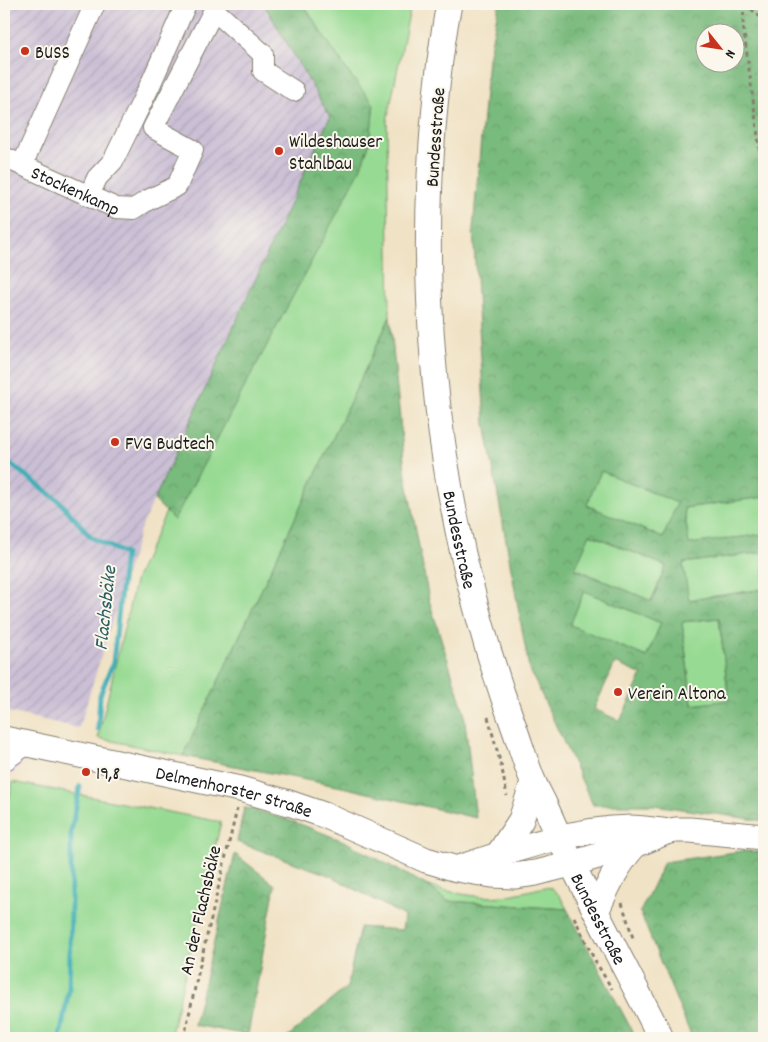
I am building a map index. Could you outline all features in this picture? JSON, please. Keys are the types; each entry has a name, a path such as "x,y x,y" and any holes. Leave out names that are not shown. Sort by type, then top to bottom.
{"main road":[{"name":"Bundesstraße","path":"449,4 437,87 432,146 428,268 435,390 453,511 466,571 499,688 534,782 571,864 661,1038"},
{"name":"Delmenhorster Straße","path":"15,741 240,789 324,815 426,860 457,869 492,875 514,876 536,873 635,845 666,832"},
{"path":"498,855 520,820 534,782"},
{"path":"457,869 559,838 592,832 632,828 666,832 690,830 764,837"},
{"path":"596,912 610,880 627,853 635,845"}],"street":[{"path":"22,165 95,4"},
{"path":"89,196 98,178 113,161 151,83 186,4"},
{"name":"Stockenkamp","path":"4,157 116,208 134,209 177,186 193,150 153,128 214,10 263,54 262,71 294,91"},
{"path":"4,761 15,741"}],"path":[{"path":"745,4 764,20"},
{"path":"745,4 743,25 764,192"},
{"name":"An der Flachsbäke","path":"184,1038 240,789"}],"shaded area":[{"path":"4,4 264,4 330,117 140,530 79,728 4,711"},
{"path":"4,758 25,762 4,782"}],"green space":[{"path":"264,4 303,4 348,72 374,104 370,142 359,172 174,520 154,500 330,117"},
{"path":"303,4 411,4 387,121 390,317 183,756 98,738 136,578 166,512 174,519 373,104 348,72"},
{"path":"499,4 764,4 764,497 684,508 689,544 764,534 764,552 683,563 689,600 764,589 764,609 760,610 764,647 764,821 654,805 593,805 529,668 485,424 473,229 488,59","holes":["601,471 677,503 663,538 587,505","590,534 666,566 652,601 575,569","584,591 661,623 647,657 570,625","719,618 729,700 692,705 682,622","615,663 642,675 620,721 594,709"]},
{"path":"390,317 405,471 429,600 464,712 476,818 342,787 183,756"},
{"path":"601,471 678,503 663,538 586,505"},
{"path":"764,497 764,534 689,545 684,508"},
{"path":"589,534 666,566 651,601 575,568"},
{"path":"764,552 764,589 688,600 683,563"},
{"path":"584,591 661,623 646,658 570,625"},
{"path":"719,618 729,701 692,705 682,622"},
{"path":"13,782 221,822 170,1038 4,1038 4,821"},
{"path":"244,808 253,809 300,824 346,842 428,886 447,901 567,909 636,1038 286,1038 347,987 360,927 402,930 404,916 331,876 237,842"},
{"path":"742,851 764,852 764,1038 692,1038 640,912 664,862"},
{"path":"235,854 275,885 248,1035 194,1025"},
{"path":"428,886 455,893 483,897 508,895 545,887 552,888 560,896 567,909 447,901"}],"waterway":[{"name":"Flachsbäke","path":"4,459 59,501 91,537 125,554 113,663 100,695 98,729"},
{"name":"Flachsbäke","path":"60,1038 69,988 71,832 80,786"}],"place":[{"name":"BUSS","path":"25,51"},
{"name":"Wildeshauser Stahlbau","path":"279,151"},
{"name":"FVG Budtech","path":"115,442"},
{"name":"Verein Altona","path":"618,692"},
{"name":"19,8","path":"86,772"}]}
